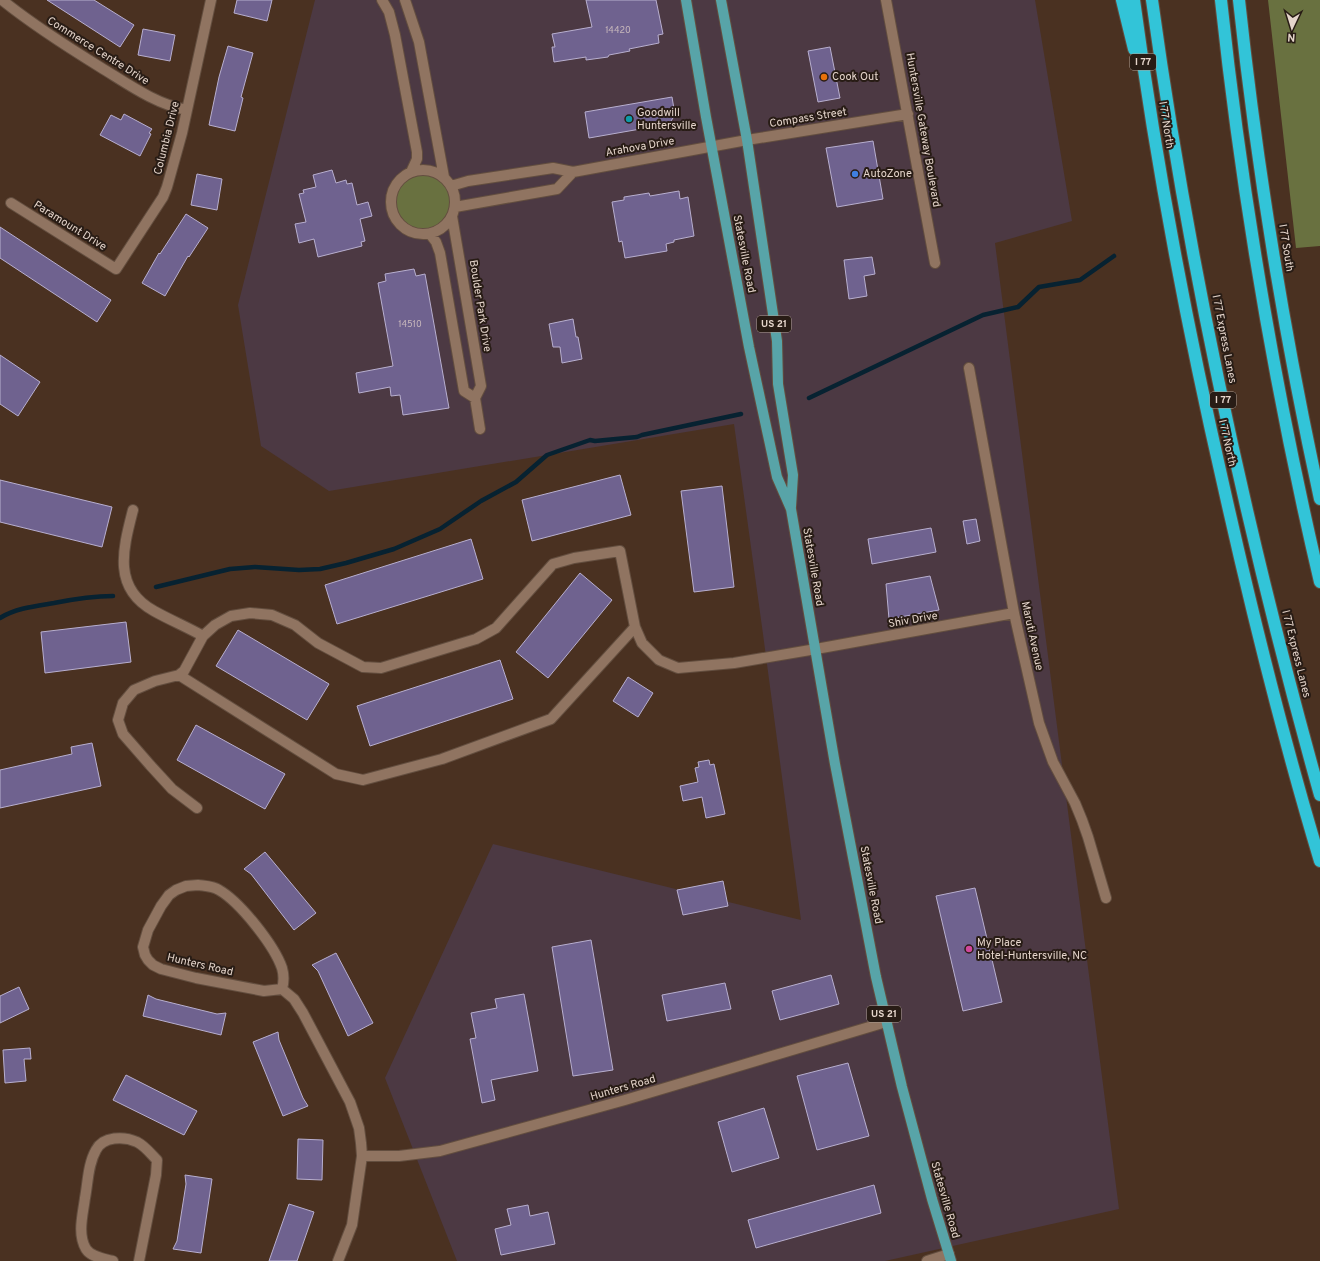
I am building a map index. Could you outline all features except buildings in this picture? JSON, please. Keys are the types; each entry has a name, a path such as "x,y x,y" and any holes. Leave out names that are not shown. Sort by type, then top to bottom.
{"highway":[{"path":"1122,0 1153,124"},
{"name":"I 77 North","path":"1134,0 1153,124 1190,328 1229,510 1280,720 1320,861"},
{"name":"I 77 Express Lanes","path":"1152,0 1170,122 1188,223 1228,426 1276,628 1320,795"},
{"path":"1221,0 1240,155 1264,309 1292,454 1320,582"},
{"name":"I 77 South","path":"1240,0 1259,160 1282,306 1320,499"},
{"path":"1244,0 1245,50"}],"main road":[{"name":"Statesville Road","path":"686,0 749,347 777,478 791,509"},
{"name":"Statesville Road","path":"721,0 747,140 777,341 778,384 793,475 791,509 835,764 886,1022 921,1159 950,1258"}],"street":[{"name":"Commerce Centre Drive","path":"2,0 57,40 139,91 160,103 187,110"},
{"name":"Columbia Drive","path":"116,269 163,197 167,187 187,110 211,0"},
{"path":"382,0 389,12 395,35 417,152 417,159 412,172"},
{"path":"405,0 419,42 444,178"},
{"name":"Huntersville Gateway Boulevard","path":"886,0 935,263"},
{"name":"Compass Street","path":"712,146 908,114"},
{"name":"Arahova Drive","path":"451,186 468,181 552,168 573,172 712,146"},
{"path":"423,170 434,172 444,178 451,186 455,197 454,211 447,224 439,231 420,235 401,227 394,218 390,208 392,191 402,177 412,172 423,170"},
{"path":"454,211 557,189 573,172"},
{"name":"Paramount Drive","path":"11,203 116,269"},
{"name":"Boulder Park Drive","path":"454,211 481,386 475,398 480,429"},
{"path":"430,234 436,242 440,252 464,391 475,398"},
{"name":"Maruti Avenue","path":"969,368 1014,613 1039,723 1053,762 1075,803 1082,820 1106,898"},
{"path":"133,510 126,539 124,565 127,582 131,591 138,600 154,611 204,636 184,671 179,675 155,681 134,690 123,703 118,720 123,734 150,765 172,789 197,808"},
{"name":"Shiv Drive","path":"204,636 215,625 231,616 250,613 272,615 295,625 318,642 363,668 381,668 476,639 496,628 553,564 574,558 620,551 635,627 642,643 659,660 678,668 734,662 816,650 1014,613"},
{"path":"179,675 336,774 363,780 442,758 551,719 635,627"},
{"name":"Hunters Road","path":"198,885 217,889 229,896 269,943 282,967 284,976 282,989 264,991 257,990 161,970 153,965 145,955 143,947 148,930 169,895 186,886 198,885"},
{"path":"282,989 294,999 303,1013 350,1102 359,1128 362,1156 352,1225 338,1261"},
{"name":"Hunters Road","path":"362,1156 399,1156 440,1151 625,1100 886,1022"},
{"path":"113,1261 93,1255 87,1251 83,1243 81,1226 91,1160 96,1148 104,1141 127,1138 138,1142 157,1160 156,1174 139,1261"},
{"path":"927,1261 950,1258"}],"shaded area":[{"path":"315,0 1035,0 1072,221 995,243 1119,1209 885,1261 457,1261 385,1078 493,844 801,920 734,424 329,491 261,446 238,305"}],"green space":[{"path":"1268,0 1320,0 1320,246 1296,248"},
{"path":"417,170 429,170 446,179 453,190 455,202 453,214 446,225 429,234 417,234 405,229 396,220 391,208 391,196 396,184 405,175"}],"waterway":[{"path":"809,398 983,315 1018,307 1039,287 1080,280 1114,256"},
{"path":"156,587 230,569 255,567 299,570 320,569 394,549 440,529 481,501 516,482 547,455 590,440 595,441 637,437 741,414"},
{"path":"0,618 33,606 84,598 113,596"}],"place":[{"name":"Cook Out","path":"824,77"},
{"name":"Goodwill Huntersville","path":"629,119"},
{"name":"AutoZone","path":"855,174"},
{"name":"My Place Hotel-Huntersville, NC","path":"969,949"}]}
